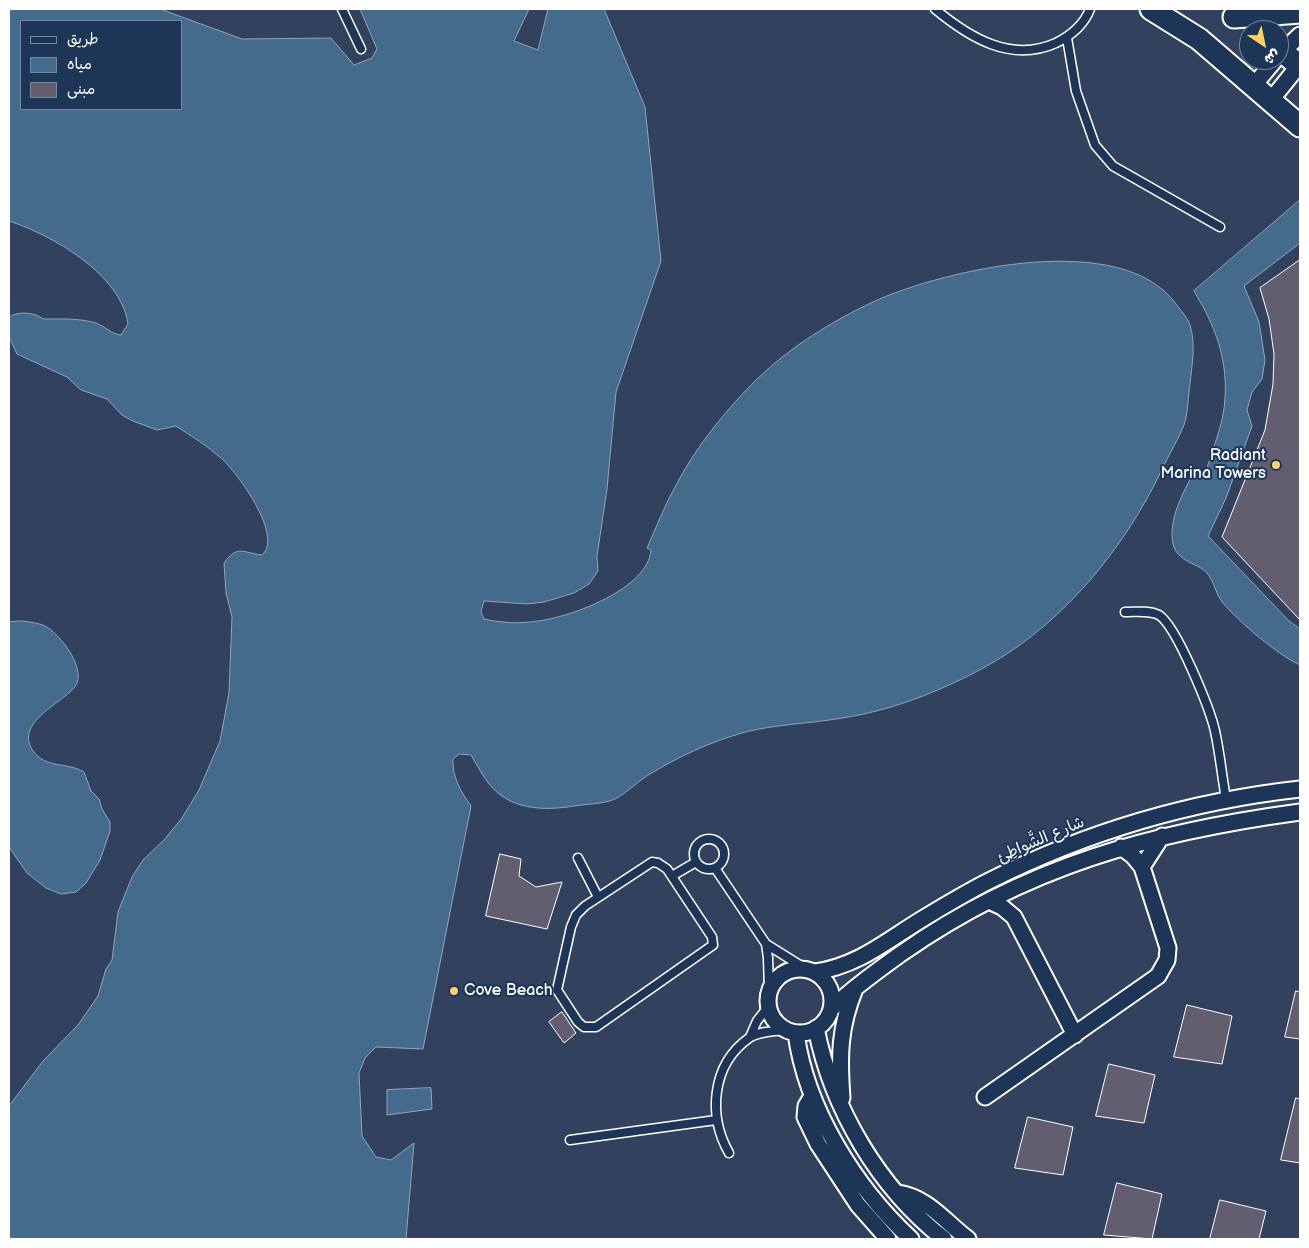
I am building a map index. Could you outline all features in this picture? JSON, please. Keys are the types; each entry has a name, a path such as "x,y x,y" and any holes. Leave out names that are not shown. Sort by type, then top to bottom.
{"main road":[{"path":"1151,9 1199,39 1255,84 1300,126"},
{"path":"1228,13 1300,12"},
{"path":"1228,13 1239,20"},
{"path":"1289,59 1300,65"}],"street":[{"path":"1289,44 1300,35"},
{"path":"1271,100 1300,65"},
{"path":"1255,84 1266,70"},
{"name":"شارع الشَّواطِئ","path":"810,970 839,967 863,958 953,900 1026,864 1110,831 1226,799 1300,789"},
{"name":"شارع الشَّواطِئ","path":"831,1009 856,987 920,941 988,901 1058,869 1121,847 1162,836 1300,812"},
{"path":"1142,867 1162,836"},
{"path":"985,1097 1158,976 1165,966 1168,948 1142,867 1133,856 1121,847"},
{"name":"شارع الشَّواطِئ","path":"1014,917 1014,900 1020,886"},
{"path":"988,901 1002,907 1014,917 1075,1035"},
{"path":"791,1032 816,1028 823,1023 831,1009 831,992 828,984 810,970 794,969 783,973 774,980 769,990 768,1006 774,1021 791,1032 812,1096 835,1140 862,1182 910,1239"},
{"path":"842,1108 840,1046 846,1015 856,987"},
{"path":"816,1028 827,1074 842,1108 866,1150 898,1193 944,1239"},
{"path":"812,1096 806,1106 805,1117 818,1144 853,1198 888,1239"},
{"path":"898,1193 912,1196 926,1203 968,1239"}],"lane":[{"path":"342,9 361,49"},
{"path":"935,9 975,39 995,46 1020,51 1043,48 1066,38 1083,25 1090,9"},
{"path":"1066,38 1076,90 1095,145 1114,166 1220,227"},
{"path":"1125,612 1145,611 1159,616 1175,635 1208,708 1215,730 1226,799"},
{"path":"713,839 724,849 724,856 715,868 708,869 696,862 694,855 699,842 713,839"},
{"path":"578,858 598,898"},
{"path":"652,862 663,865 672,876 712,937 713,945 596,1027 588,1028 578,1022 558,994 556,985 574,921 580,910 652,862"},
{"path":"672,876 696,862"},
{"path":"715,868 766,944 810,970"},
{"path":"766,944 769,990"},
{"path":"750,1038 757,1021 768,1006"},
{"path":"728,1153 716,1120 715,1098 720,1079 735,1052 750,1038 768,1032 791,1032"},
{"path":"570,1140 716,1120"}],"water":[{"path":"9,9 160,9 242,39 331,38 354,65 372,58 377,49 360,9 529,9 514,41 538,50 548,9 604,9 645,107 661,261 616,392 607,489 597,556 598,571 589,584 574,593 544,602 527,604 484,601 481,612 484,619 517,623 552,618 587,607 623,589 637,577 647,564 651,550 647,548 683,472 701,444 722,417 756,380 797,346 843,317 875,301 945,277 988,268 1032,262 1076,262 1116,267 1151,281 1176,304 1186,317 1192,332 1193,354 1186,415 1180,435 1140,511 1092,578 1054,617 1033,635 994,662 952,684 913,700 873,712 754,730 706,745 646,777 615,799 600,803 562,808 539,808 517,804 497,793 482,774 471,755 459,754 453,759 454,772 458,784 471,806 423,1049 376,1047 365,1058 359,1073 362,1136 376,1157 391,1160 414,1143 406,1239 9,1239 9,1106 43,1061 78,1025 98,996 106,969 112,960 118,912 132,877 143,860 164,840 182,818 199,790 220,741 229,693 232,617 226,593 224,563 233,553 241,551 262,555 267,546 267,534 256,505 237,476 211,449 176,426 157,430 133,421 122,415 107,399 81,390 67,377 17,354 9,337 9,317 13,315 21,313 31,314 43,319 90,321 121,335 128,324 123,306 99,273 64,247 26,227 9,221"},
{"path":"1300,200 1300,243 1244,286 1259,322 1265,360 1262,379 1252,392 1247,410 1252,426 1226,498 1208,536 1289,621 1300,629 1300,665 1270,646 1230,611 1221,600 1207,573 1183,558 1175,550 1172,535 1177,506 1194,472 1205,474 1223,415 1225,398 1224,365 1216,335 1194,291"},
{"path":"22,621 43,625 51,630 69,651 77,668 78,676 73,690 36,720 30,730 29,740 33,751 38,757 51,763 84,772 91,791 99,799 102,809 110,822 110,831 100,860 86,883 76,892 61,894 46,888 27,873 9,847 9,622"},
{"path":"431,1088 432,1109 387,1115 387,1090"}],"building":[{"name":"Radiant Marina Towers","path":"1300,260 1300,620 1222,537 1265,430 1273,384 1274,354 1269,319 1260,288"},
{"path":"500,854 521,859 519,876 536,887 562,882 547,929 486,916"},
{"path":"1296,991 1300,992 1300,1039 1285,1037"},
{"path":"1187,1005 1232,1016 1222,1064 1174,1057"},
{"path":"562,1012 576,1033 564,1043 549,1022"},
{"path":"1109,1064 1155,1075 1144,1123 1096,1116"},
{"path":"1296,1098 1300,1099 1300,1163 1281,1160"},
{"path":"1028,1117 1073,1127 1063,1175 1015,1168"},
{"path":"1117,1183 1162,1194 1152,1239 1104,1235"},
{"path":"1220,1200 1266,1211 1259,1239 1210,1239"}],"place":[{"name":"Radiant Marina Towers","path":"1276,465"},
{"name":"Cove Beach","path":"454,991"}]}
